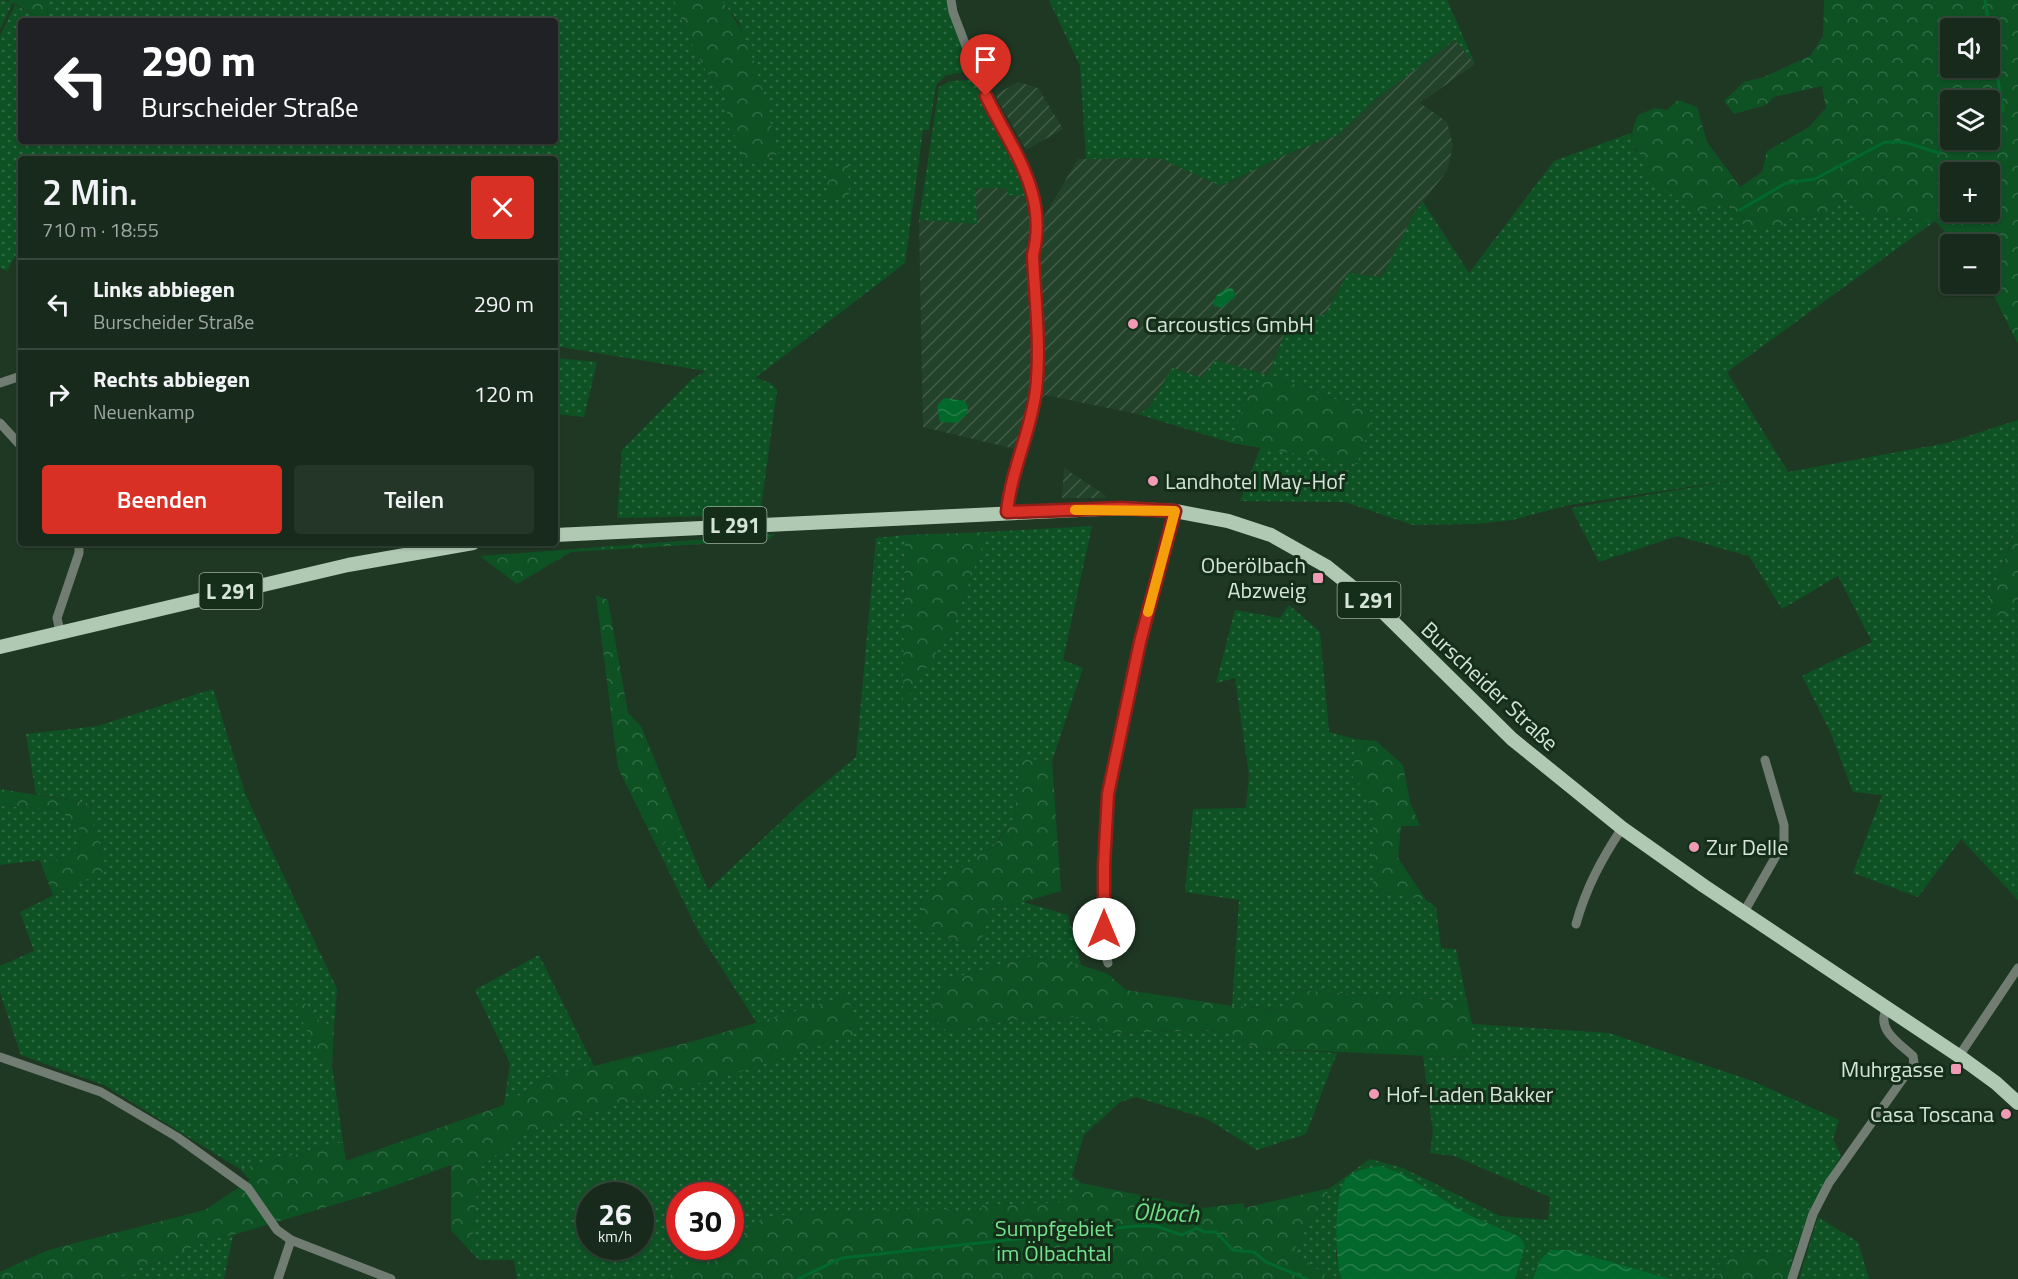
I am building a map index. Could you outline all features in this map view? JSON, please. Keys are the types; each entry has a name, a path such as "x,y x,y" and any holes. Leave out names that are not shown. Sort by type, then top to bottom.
{"main road":[{"name":"Burscheider Straße","path":"558,535 1121,508 1175,511 1254,529 1286,543 1326,566 1382,611 1512,739 1622,828 1959,1056 1996,1083 2018,1103"},
{"name":"L 291","path":"0,647 60,631 348,565 457,546"}],"street":[{"path":"951,0 953,12 977,75 1032,184 1038,238 1033,255 1036,390 1023,451 1009,494 1007,512"},
{"path":"0,383 18,377"},
{"path":"0,423 18,443"},
{"path":"1108,963 1104,949 1104,865 1108,794 1140,642 1175,511"},
{"path":"60,631 57,618 79,553 79,546"},
{"path":"1744,912 1784,842 1784,825 1765,760"},
{"path":"1576,924 1596,868 1622,828"},
{"path":"1959,1056 2018,968"},
{"path":"1792,1279 1814,1214 1829,1183 1914,1063 1914,1056 1883,1026 1882,1016 1887,1008"},
{"path":"0,1057 101,1092 177,1137 248,1188 277,1230 291,1240 391,1279"},
{"path":"278,1279 291,1240"}],"shaded area":[{"path":"1455,40 1475,64 1420,103 1447,122 1453,146 1447,171 1415,212 1382,277 1348,273 1325,315 1288,326 1268,375 1215,360 1202,378 1172,368 1149,408 1138,414 1045,395 1029,411 1015,449 923,427 919,220 976,224 974,188 1006,188 1030,196 1042,220 1078,159 1159,158 1222,186 1289,153 1338,135 1377,98"},
{"path":"1018,82 1038,88 1063,129 1026,150 995,95"},
{"path":"1064,468 1105,495 1105,498 1062,498"}],"green space":[{"path":"0,0 13,2 0,30"},
{"path":"8,0 48,0 47,18 41,18"},
{"path":"48,0 674,0 686,32 707,73 726,95 728,127 742,144 744,167 778,154 761,86 738,21 721,0 946,0 971,71 946,75 936,85 929,130 923,130 905,263 755,378 771,383 777,390 760,515 617,518 622,450 692,379 706,371 558,346 558,156 18,156 18,251 7,271 0,268 0,36 15,5 40,18 18,18 18,144 558,144 558,18 47,18"},
{"path":"674,0 721,0 733,17 743,34 758,73 778,154 744,167 742,144 728,127 726,95 707,73 686,32"},
{"path":"1049,0 1447,0 1475,64 1455,40 1377,98 1338,135 1289,153 1221,186 1159,158 1086,159 1080,66"},
{"path":"1824,0 2018,0 2018,344 1993,294 2000,294 2000,234 1947,234 1935,221 1861,214 1849,194 1823,215 1788,219 1781,226 1747,226 1731,217 1731,203 1695,212 1643,174 1646,159 1636,149 1632,139 1638,115 1655,108 1667,110 1678,100 1697,107 1707,142 1740,187 1762,172 1767,151 1809,127 1826,108 1822,86 1774,97 1766,105 1734,114 1724,101 1744,82 1764,77 1810,56 1823,36"},
{"path":"975,80 996,129 1026,178 1030,196 1008,195 1006,188 975,188 977,224 919,220 939,87 951,81"},
{"path":"1631,133 1635,150 1731,203 1788,219 1823,215 1849,193 1861,214 1935,221 1727,372 1788,472 1947,443 2018,420 2018,535 2014,535 1989,600 1994,616 2016,603 2018,598 2018,900 1961,839 1918,897 1853,873 1882,795 1853,792 1830,731 1802,676 1872,642 1838,576 1782,609 1749,556 1677,536 1599,562 1571,508 1735,480 1569,505 1512,520 1474,524 1413,525 1345,502 1240,501 1261,446 1357,464 1374,413 1268,375 1288,326 1296,317 1325,315 1348,273 1382,277 1415,212 1423,202 1469,273 1554,161"},
{"path":"848,162 849,197 828,202 826,172"},
{"path":"558,358 597,362 584,417 558,414"},
{"path":"1215,360 1268,375 1246,399 1232,443 1138,414 1149,408 1172,368 1202,378"},
{"path":"1268,375 1374,413 1357,464 1232,443 1246,399"},
{"path":"1092,526 1063,660 1083,668 1052,761 1022,759 1014,818 998,840 975,858 917,926 978,950 993,906 1002,908 1023,902 1068,915 1081,965 1029,957 943,981 929,1014 948,1032 1011,1020 1080,1017 1109,1033 1226,1030 1254,1048 1337,1053 1306,1134 1257,1150 1207,1119 1136,1097 1120,1102 1084,1135 1072,1176 1081,1183 1062,1225 807,1279 517,1279 514,1260 479,1260 471,1252 479,1169 515,1138 590,1112 730,1075 847,996 757,1023 699,933 658,849 682,827 708,890 803,801 856,757 876,538 905,535 903,702 954,625 987,532"},
{"path":"987,532 954,625 903,704 905,535"},
{"path":"775,534 768,540 571,552 517,584 480,556"},
{"path":"2015,534 2018,535 2018,598 2009,614 1994,616 1989,600"},
{"path":"596,595 608,600 628,713 641,726 682,827 658,849 618,768"},
{"path":"1289,605 1320,632 1329,732 1355,739 1353,781 1361,783 1373,814 1373,890 1426,900 1436,907 1441,948 1456,949 1467,1002 1297,990 1289,1010 1232,1006 1239,900 1185,892 1193,809 1246,808 1249,775 1235,678 1216,683 1235,610 1280,618"},
{"path":"213,689 246,796 337,989 334,1027 314,1018 302,998 321,1058 332,1066 343,1142 240,1169 104,1085 21,1055 0,993 0,966 34,951 20,912 106,869 87,803 36,794 26,734 98,726"},
{"path":"1355,739 1376,741 1403,765 1410,802 1420,826 1401,826 1398,858 1426,900 1373,890 1373,814 1361,784 1353,782"},
{"path":"1022,758 1052,761 1061,891 1002,908 993,906 978,950 917,926 925,894 999,840 1014,818"},
{"path":"0,789 87,803 107,870 53,895 42,866 79,853 80,830 59,809 0,806"},
{"path":"0,806 59,809 80,830 79,853 42,866 40,860 0,865"},
{"path":"539,955 594,1066 546,1078 504,1105 510,1063 475,990"},
{"path":"1029,957 1081,965 1108,974 1126,990 1232,1006 1289,1010 1297,990 1467,1002 1472,1024 1472,1058 1254,1048 1226,1030 1109,1033 1079,1017 1011,1020 948,1032 929,1014 943,981"},
{"path":"847,996 861,1032 730,1075 590,1112 515,1138 479,1169 471,1252 451,1230 451,1165 380,1191 233,1235 215,1238 112,1279 0,1279 0,1272 48,1250 205,1210 250,1180 240,1169 343,1142 346,1161 504,1105 546,1078 694,1041"},
{"path":"302,998 314,1018 334,1027 332,1066 321,1058 295,1007"},
{"path":"1472,1024 1609,1033 1750,1080 1839,1120 1833,1139 1841,1156 1809,1212 1793,1257 1752,1252 1713,1260 1721,1264 1724,1274 1712,1274 1706,1279 1671,1279 1569,1250 1540,1260 1533,1279 1515,1279 1520,1237 1467,1214 1403,1174 1339,1204 1336,1257 1342,1279 1331,1279 1293,1252 1330,1188 1370,1159 1403,1168 1500,1216 1548,1220 1550,1197 1454,1156 1430,1153 1433,1132 1423,1056 1472,1058"},
{"name":"Sumpfgebiet im Ölbachtal","path":"1081,1183 1203,1208 1244,1203 1244,1208 1330,1188 1293,1252 1331,1279 665,1279 692,1260 744,1260 744,1229 766,1217 800,1213 919,1208 981,1211 982,1205 1072,1202"},
{"path":"1818,1217 1858,1242 1869,1279 1799,1279"},
{"path":"233,1235 224,1279 112,1279 215,1238"},
{"path":"1752,1252 1793,1257 1788,1279 1706,1279 1712,1274 1724,1274 1721,1264 1712,1260"}],"water":[{"path":"1232,288 1236,296 1221,308 1214,306 1219,293"},
{"path":"944,398 965,401 968,407 967,414 957,423 940,422 937,406"},
{"path":"1380,1166 1403,1174 1467,1214 1520,1237 1525,1246 1515,1279 1342,1279 1339,1271 1336,1228 1342,1186 1346,1179 1354,1173"},
{"path":"1551,1250 1569,1250 1671,1279 1533,1279 1540,1260"}],"waterway":[{"path":"1985,0 2000,90"},
{"path":"2000,92 2003,110 2000,114"},
{"path":"1740,210 1786,183 1815,179 1885,142 1904,142 1939,153 1942,150"},
{"name":"Ölbach","path":"798,1279 842,1258 1136,1226 1156,1226 1182,1235 1197,1228 1204,1232 1216,1232 1233,1250 1254,1252 1266,1262 1307,1279"}],"slow traffic":[{"path":"1075,510 1121,508 1175,511 1148,612"}],"place":[{"name":"Carcoustics GmbH","path":"1133,324"},
{"name":"Landhotel May-Hof","path":"1153,481"},
{"name":"Oberölbach Abzweig","path":"1318,578"},
{"name":"Zur Delle","path":"1694,847"},
{"name":"Muhrgasse","path":"1956,1069"},
{"name":"Hof-Laden Bakker","path":"1374,1094"},
{"name":"Casa Toscana","path":"2006,1114"}],"route":[{"path":"986,96 1032,184 1038,238 1033,255 1036,390 1023,451 1009,494 1007,512 1121,508 1175,511 1140,642 1108,794 1104,865 1104,929"}]}
